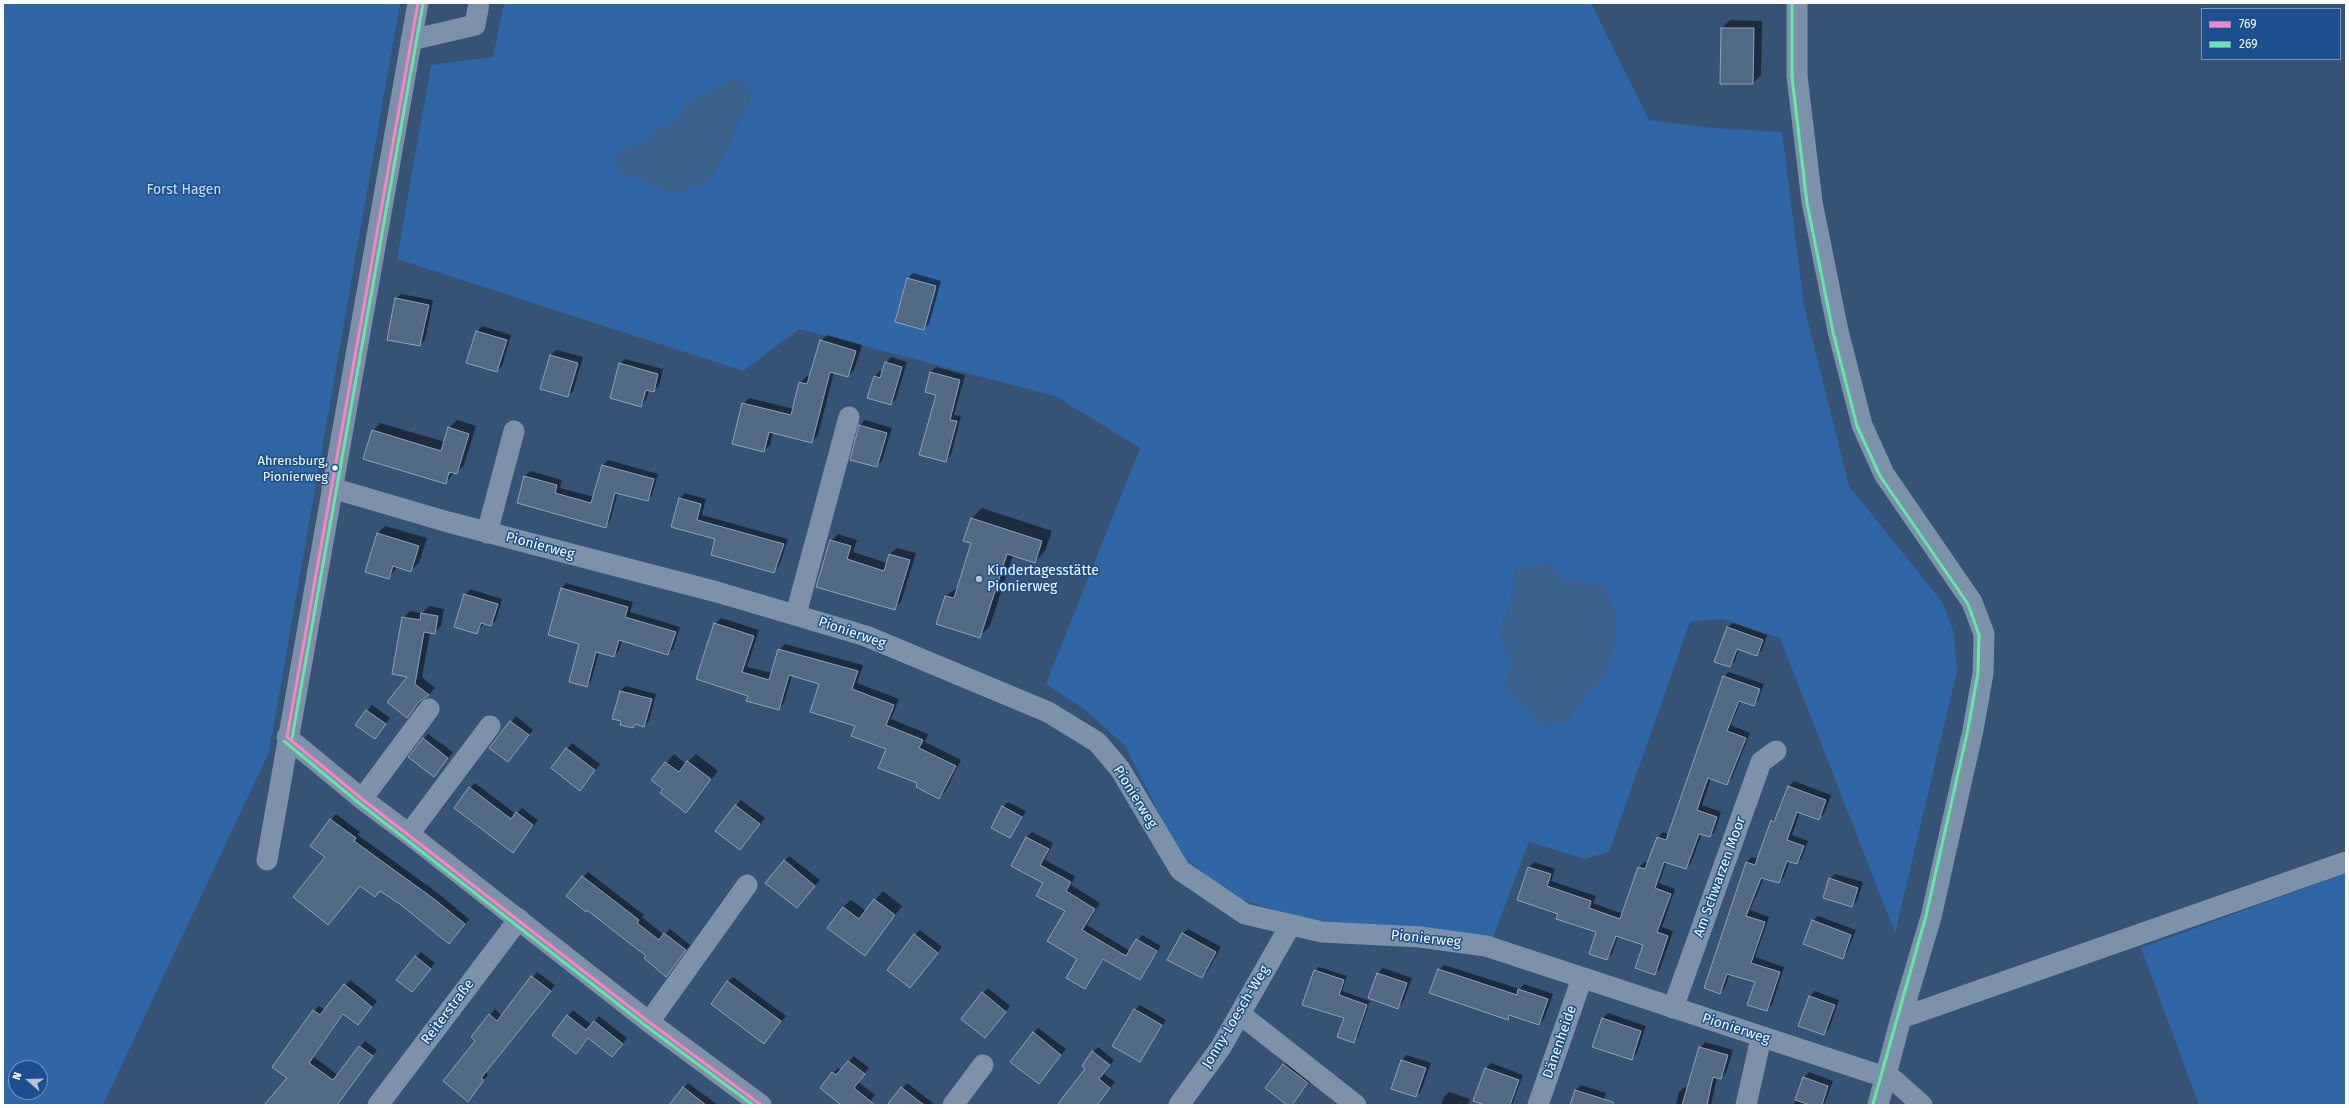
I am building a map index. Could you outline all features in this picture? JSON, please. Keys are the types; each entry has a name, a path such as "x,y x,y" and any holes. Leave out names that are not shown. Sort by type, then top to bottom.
{"street":[{"path":"267,860 287,737 418,3"},
{"path":"411,40 475,25 479,3"},
{"path":"1797,3 1797,76 1812,202 1838,331 1862,425 1884,474 1972,602 1984,634 1983,673 1973,730 1931,917 1884,1077 1878,1105"},
{"path":"796,614 848,417"},
{"path":"487,533 514,430"},
{"name":"Pionierweg","path":"332,488 487,533 796,614 866,636 1048,712 1097,742 1120,769 1180,870 1245,914 1290,926 1322,932 1420,937 1486,946 1762,1038 1894,1080 1922,1105"},
{"path":"362,799 429,709"},
{"path":"409,834 490,726"},
{"path":"287,737 362,799 649,1022 761,1105"},
{"name":"Am Schwarzen Moor","path":"1673,1008 1761,762 1776,751"},
{"path":"1901,1018 2346,862"},
{"path":"649,1022 747,885"},
{"name":"Reiterstraße","path":"378,1105 519,920"},
{"name":"Jonny-Loesch-Weg","path":"1179,1105 1221,1047 1290,926"},
{"name":"Dänenheide","path":"1538,1105 1582,978"},
{"path":"1240,1014 1356,1105"},
{"path":"1746,1105 1762,1038"},
{"path":"952,1105 983,1065"}],"green space":[{"name":"Forst Hagen","path":"3,3 400,3 269,752 103,1105 3,1105"},
{"path":"504,3 1591,3 1649,120 1712,128 1782,132 1804,306 1849,486 1943,603 1954,633 1957,671 1895,933 1780,638 1723,619 1690,622 1609,852 1585,859 1529,842 1492,940 1318,923 1236,898 1180,855 1125,746 1087,711 1046,684 1140,448 1055,396 799,329 743,371 397,259 431,65 493,57"},
{"path":"2346,873 2346,1105 2199,1105 2141,948"}],"shaded area":[{"path":"740,77 749,85 751,96 715,175 704,185 673,194 619,171 615,161 623,147 644,145 652,131 676,121 686,102"},
{"path":"1549,564 1564,580 1603,584 1612,601 1616,623 1613,652 1606,675 1583,699 1566,723 1542,728 1524,706 1505,689 1511,663 1499,634 1513,592 1515,568"}],"building":[{"path":"1721,28 1754,28 1753,84 1720,84"},
{"path":"907,278 936,286 924,330 895,322"},
{"path":"395,298 429,305 420,346 387,340"},
{"path":"476,331 507,340 497,372 466,363"},
{"path":"820,340 856,351 848,377 830,372 812,443 769,432 764,452 732,444 742,403 791,415 799,382 807,384"},
{"path":"550,355 578,363 568,397 540,389"},
{"path":"885,362 902,367 891,405 867,398 874,376 880,378"},
{"path":"619,363 658,374 654,392 646,390 641,407 610,398"},
{"path":"930,372 960,380 950,420 957,421 946,462 919,455 936,395 925,392"},
{"path":"859,425 887,433 877,467 850,460"},
{"path":"448,427 469,434 457,474 449,472 446,484 363,459 372,430 441,451"},
{"path":"602,465 654,479 648,501 615,493 606,528 517,503 524,476 557,485 555,493 591,503"},
{"path":"679,498 701,504 697,520 784,544 774,573 711,555 715,539 671,527"},
{"name":"Kindertagesstätte Pionierweg","path":"971,518 1042,541 1035,563 1007,554 980,638 936,624 945,596 954,598 971,543 963,541"},
{"path":"377,533 419,546 411,572 393,566 389,579 365,572"},
{"path":"830,540 851,546 847,559 884,571 889,554 910,560 895,610 816,587"},
{"path":"561,588 628,607 625,617 676,632 668,655 619,640 614,657 596,652 587,687 569,682 579,644 548,635"},
{"path":"464,594 498,604 491,626 481,623 477,634 454,627"},
{"path":"421,613 438,616 435,634 424,632 415,684 429,695 419,702 407,718 387,702 407,677 392,674 402,617 420,620"},
{"path":"714,623 754,636 742,672 769,680 778,649 858,671 852,689 894,705 886,725 923,740 919,748 956,766 939,799 916,787 917,783 878,768 886,749 851,736 855,726 810,712 819,684 789,675 779,710 746,701 748,696 696,679"},
{"path":"1727,627 1763,640 1757,656 1737,649 1730,667 1714,662"},
{"path":"1723,676 1760,689 1754,706 1739,701 1727,731 1746,738 1727,785 1708,778 1702,795 1697,810 1717,817 1710,837 1699,834 1686,869 1664,862 1655,888 1671,894 1657,932 1668,936 1655,975 1635,968 1643,945 1616,936 1607,960 1589,954 1596,932 1556,919 1558,914 1517,900 1528,867 1551,874 1547,886 1591,901 1589,908 1620,919 1638,867 1645,869 1657,837 1666,840"},
{"path":"620,691 652,699 644,727 635,724 633,728 620,725 621,721 612,719"},
{"path":"366,710 386,724 375,739 355,725"},
{"path":"510,721 529,735 508,762 489,748"},
{"path":"423,738 448,758 434,777 408,757"},
{"path":"566,748 595,770 580,791 551,768"},
{"path":"687,761 711,779 686,813 660,793 663,789 651,780 665,762 679,772"},
{"path":"1788,786 1826,800 1819,820 1797,812 1787,840 1804,846 1797,864 1787,861 1779,883 1761,878 1746,916 1765,922 1751,963 1780,972 1767,1011 1747,1005 1755,982 1727,974 1720,994 1704,988 1746,862 1755,865 1771,820 1774,822"},
{"path":"469,787 511,819 516,812 533,825 513,853 454,808"},
{"path":"735,805 760,824 740,850 715,831"},
{"path":"1002,806 1022,817 1010,838 991,828"},
{"path":"330,819 356,838 354,841 434,899 465,924 449,944 400,904 380,891 375,897 360,886 328,925 293,897 325,857 310,846"},
{"path":"1026,837 1049,849 1040,865 1071,882 1066,891 1095,909 1082,930 1126,956 1136,939 1157,951 1140,980 1103,959 1085,989 1066,978 1077,959 1047,941 1065,911 1036,896 1043,883 1011,866"},
{"path":"784,860 815,886 797,908 765,883"},
{"path":"582,876 639,920 637,923 659,940 664,933 686,950 666,977 644,958 646,956 587,910 586,912 566,896"},
{"path":"1829,878 1858,888 1852,907 1823,898"},
{"path":"874,899 895,915 865,956 827,928 843,907 859,919"},
{"path":"1812,920 1851,935 1843,959 1803,944"},
{"path":"1182,933 1216,952 1202,978 1167,960"},
{"path":"914,934 938,953 910,988 887,970"},
{"path":"415,956 431,969 412,992 396,980"},
{"path":"1438,969 1517,995 1518,989 1548,999 1539,1025 1509,1015 1508,1020 1429,993"},
{"path":"1314,970 1344,980 1339,995 1367,1005 1354,1043 1337,1037 1344,1018 1302,1005"},
{"path":"1377,973 1407,983 1398,1009 1368,998"},
{"path":"531,976 551,991 481,1078 484,1080 468,1102 443,1081 475,1041 471,1037 489,1014 497,1021"},
{"path":"727,981 781,1021 764,1044 711,1004"},
{"path":"344,984 372,1007 358,1025 343,1014 309,1063 333,1080 359,1046 373,1056 337,1105 264,1105 287,1078 272,1067 313,1010 320,1015"},
{"path":"982,992 1006,1012 985,1038 961,1019"},
{"path":"1809,996 1835,1005 1824,1035 1798,1026"},
{"path":"1134,1009 1162,1025 1140,1062 1112,1046"},
{"path":"567,1015 586,1030 594,1021 623,1044 612,1057 588,1038 576,1054 552,1035"},
{"path":"1602,1018 1641,1031 1632,1060 1592,1047"},
{"path":"1033,1032 1061,1055 1039,1084 1010,1062"},
{"path":"1699,1047 1728,1055 1721,1079 1713,1077 1707,1105 1682,1105"},
{"path":"1092,1051 1110,1065 1099,1079 1110,1088 1097,1105 1057,1105 1085,1069 1082,1066"},
{"path":"1401,1060 1426,1068 1416,1097 1391,1089"},
{"path":"848,1061 865,1074 854,1088 875,1105 841,1105 820,1088 832,1072 836,1075"},
{"path":"1283,1064 1308,1083 1292,1105 1287,1105 1265,1088"},
{"path":"1485,1068 1519,1080 1510,1105 1485,1105 1473,1101"},
{"path":"1803,1077 1828,1086 1822,1105 1810,1105 1795,1100"},
{"path":"683,1087 706,1105 669,1105"},
{"path":"901,1087 924,1105 887,1105"},
{"path":"1575,1090 1613,1102 1613,1105 1570,1105"}],"transit line":[{"name":"769","path":"287,737 418,3"},
{"name":"269","path":"1792,3 1792,77 1807,203 1833,332 1857,426 1880,476 1968,604 1979,635 1978,673 1968,729 1926,916 1873,1104"},
{"name":"269","path":"292,738 423,4"},
{"name":"769","path":"287,737 362,799 649,1022 761,1105"},
{"name":"269","path":"284,741 359,803 646,1026 753,1105"}],"place":[{"name":"Ahrensburg, Pionierweg","path":"335,468"},
{"name":"Kindertagesstätte Pionierweg","path":"979,579"}]}
